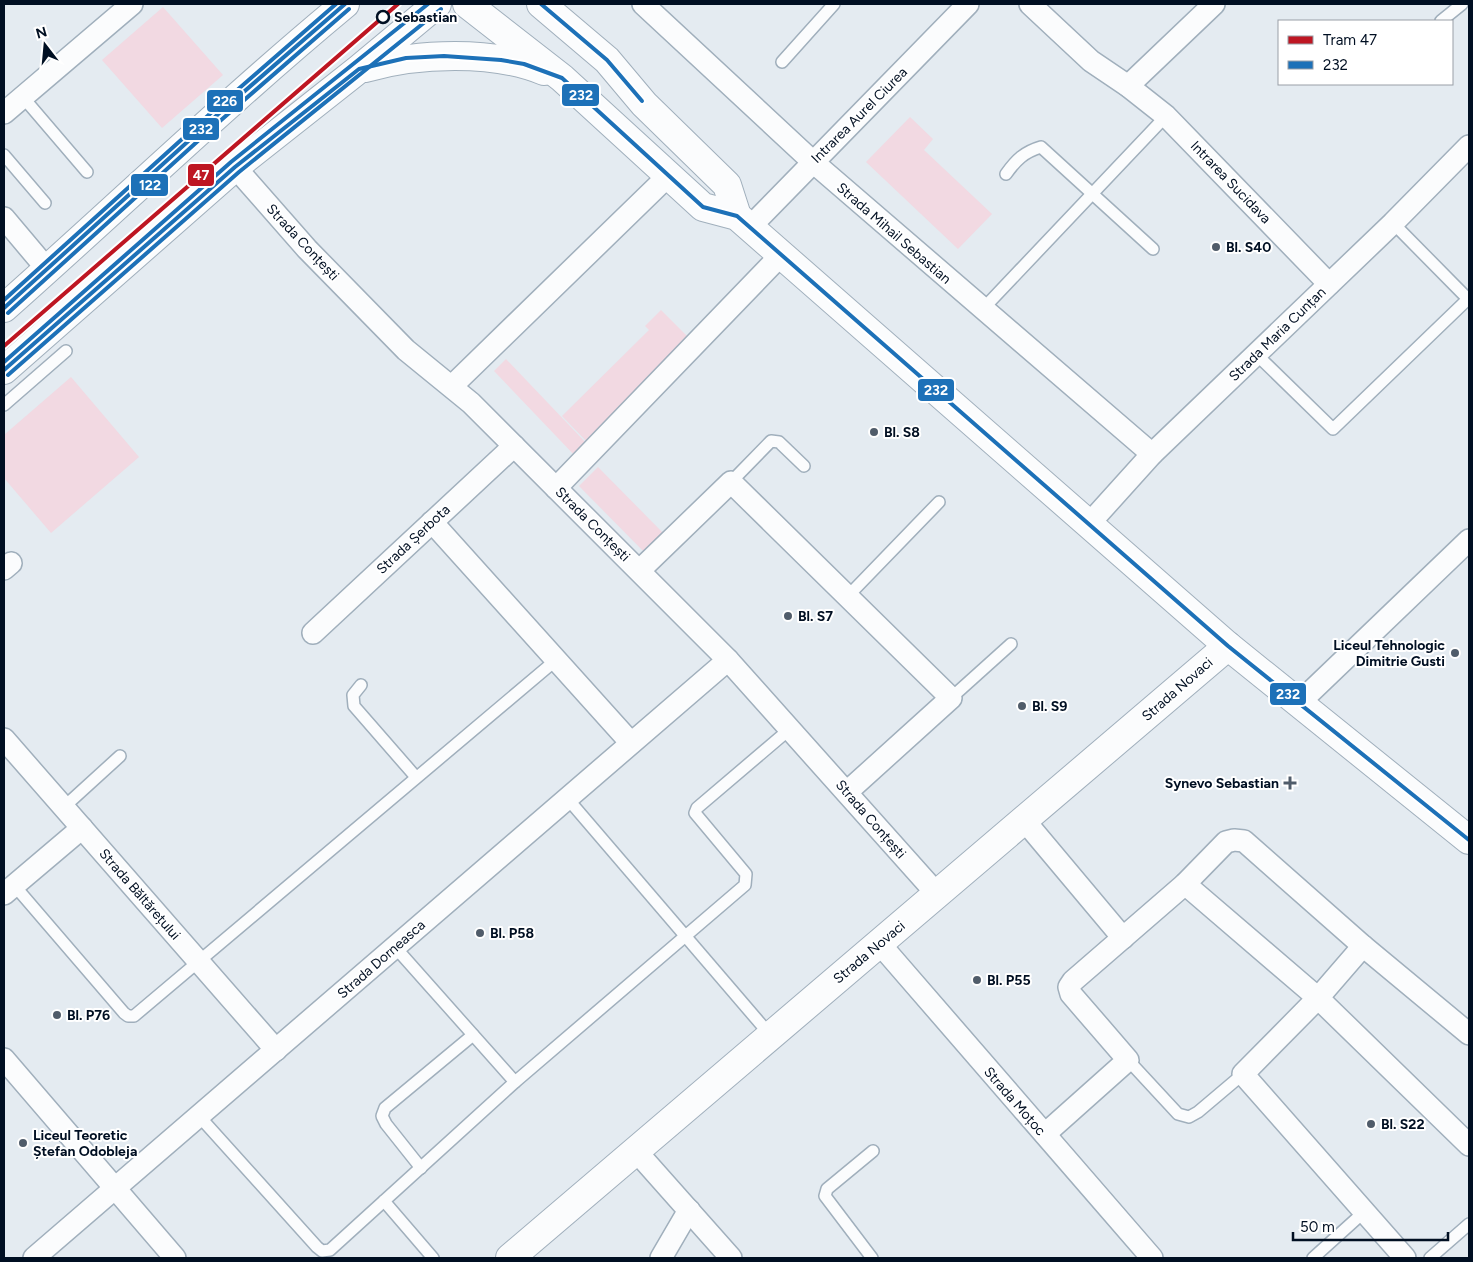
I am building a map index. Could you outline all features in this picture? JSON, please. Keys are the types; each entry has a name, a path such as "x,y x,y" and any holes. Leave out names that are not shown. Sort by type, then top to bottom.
{"main road":[{"path":"300,42 317,4"},
{"path":"4,308 300,42 345,4"},
{"path":"4,370 235,167 359,69 436,4"},
{"path":"468,4 562,78 704,207 744,222 1228,646 1469,840"},
{"path":"541,4 607,60"},
{"path":"570,4 607,60 650,110 727,185 744,222"},
{"path":"359,69 406,58 444,56 509,61 541,69 562,78"},
{"name":"Strada Novaci","path":"510,1258 1228,646"}],"street":[{"path":"4,113 132,4"},
{"name":"Strada Mihail Sebastian","path":"643,4 813,162 982,310 1152,454"},
{"name":"Intrarea Sucidava","path":"1030,4 1091,61 1128,86 1166,116 1329,284"},
{"path":"1128,86 1214,4"},
{"name":"Intrarea Aurel Ciurea","path":"744,222 813,162 962,6"},
{"name":"Strada Maria Cunțan","path":"1088,524 1152,454 1394,223 1469,146"},
{"name":"Strada Conțești","path":"235,167 307,249 406,350 452,386 640,570 728,660 791,728 937,894"},
{"path":"452,386 668,176"},
{"path":"4,218 48,269"},
{"path":"556,488 781,255"},
{"name":"Strada Șerbota","path":"313,633 514,446"},
{"path":"640,570 731,482 951,698 847,792"},
{"path":"432,522 631,743"},
{"path":"1298,704 1469,540"},
{"name":"Strada Dorneasca","path":"34,1258 728,660"},
{"name":"Strada Băltărețului","path":"4,739 276,1050"},
{"path":"1024,820 1123,938"},
{"path":"9,890 82,828"},
{"path":"1044,1134 1128,1060 1072,994 1069,987 1072,981 1185,884 1226,842 1234,840 1244,841 1363,946 1469,1034"},
{"path":"1185,884 1318,998 1469,1145"},
{"name":"Strada Moțoc","path":"879,943 1152,1258"},
{"path":"1363,946 1318,998 1243,1074 1405,1258"},
{"path":"4,1059 176,1258"},
{"path":"636,1151 731,1258"},
{"path":"661,1258 689,1210"}],"lane":[{"path":"782,62 834,4"},
{"path":"1442,20 1462,4"},
{"path":"22,96 87,172"},
{"path":"982,310 1093,196 1166,116"},
{"path":"1006,174 1017,159 1031,150 1041,147 1153,249"},
{"path":"4,155 45,203"},
{"path":"1256,354 1332,429 1469,298 1394,223"},
{"path":"4,405 66,351"},
{"path":"731,482 771,440 780,442 804,466"},
{"path":"848,596 939,502"},
{"path":"951,698 1011,644"},
{"path":"9,890 128,1016 134,1016 415,776 556,660"},
{"path":"360,685 353,695 354,706 415,776"},
{"path":"198,1116 322,1250 330,1250 515,1082 745,885 746,874 695,813 697,808 791,728"},
{"path":"64,807 120,756"},
{"path":"567,798 771,1036"},
{"path":"395,947 515,1082"},
{"path":"420,1168 386,1124 382,1116 385,1108 473,1035"},
{"path":"1128,1060 1178,1114 1189,1117 1198,1112 1243,1074"},
{"path":"872,1151 827,1189 825,1196 872,1258"},
{"path":"384,1201 433,1258"},
{"path":"1313,1258 1364,1212"},
{"path":"1430,1258 1469,1224"}],"shaded area":[{"path":"163,7 223,75 162,128 102,60"},
{"path":"910,117 933,139 924,150 992,214 958,249 866,162"},
{"path":"661,310 692,341 590,445 562,416 649,330 645,326"},
{"path":"506,359 589,446 577,458 494,371"},
{"path":"71,377 139,457 51,533 4,478 4,435"},
{"path":"598,467 668,538 649,557 579,486"}],"tram line":[{"name":"47","path":"4,346 398,4"}],"transit line":[{"name":"226","path":"4,300 212,112 336,4"},
{"name":"232","path":"4,308 216,116 345,4"},
{"name":"226","path":"4,362 231,162 428,4"},
{"name":"232","path":"541,4 607,60 642,101"},
{"name":"122","path":"8,313 220,121 349,9"},
{"name":"122","path":"8,375 239,172 441,9"},
{"name":"232","path":"4,370 235,167 359,69 406,58 444,56 501,60 524,64 562,78 703,207 737,216 1228,646 1469,840"}],"place":[{"name":"Sebastian","path":"383,17"},
{"name":"Bl. S40","path":"1216,247"},
{"name":"Bl. S8","path":"874,432"},
{"name":"Bl. S7","path":"788,616"},
{"name":"Liceul Tehnologic Dimitrie Gusti","path":"1455,653"},
{"name":"Bl. S9","path":"1022,706"},
{"name":"Synevo Sebastian","path":"1290,783"},
{"name":"Bl. P58","path":"480,933"},
{"name":"Bl. P55","path":"977,980"},
{"name":"Bl. P76","path":"57,1015"},
{"name":"Bl. S22","path":"1371,1124"},
{"name":"Liceul Teoretic Ștefan Odobleja","path":"23,1143"}]}
